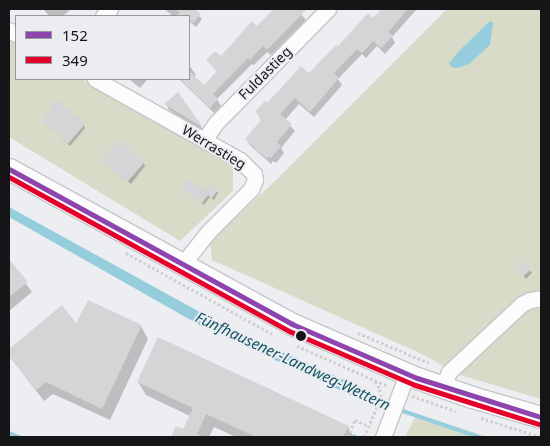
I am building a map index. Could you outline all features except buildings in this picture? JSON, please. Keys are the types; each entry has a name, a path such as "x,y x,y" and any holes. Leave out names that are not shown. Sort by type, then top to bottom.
{"main road":[{"path":"9,169 292,324 441,387 541,417"}],"street":[{"name":"Fuldastieg","path":"204,140 216,123 328,9"},
{"name":"Werrastieg","path":"97,80 246,164 252,170 255,180 251,189 202,239 182,265"},
{"path":"441,387 522,304 541,298"},
{"path":"386,430 407,374"}],"path":[{"path":"353,331 441,387 458,411"},
{"path":"364,437 380,400 381,393"},
{"path":"190,414 192,408"},
{"path":"199,419 202,412"},
{"path":"477,417 541,437"},
{"path":"347,437 355,420 369,426"}],"green space":[{"path":"447,9 541,9 541,399 460,375 424,355 212,260 210,241 273,183"},
{"path":"9,39 15,42 15,80 84,80 233,162 233,191 180,241 9,137"},
{"path":"417,414 488,437 405,437"}],"water":[{"path":"490,21 493,23 490,45 469,64 458,68 451,67 449,63 459,51"},
{"path":"9,207 227,327 362,388 370,404 203,327 9,217"}],"waterway":[{"name":"Fünfhausener-Landweg-Wettern","path":"362,393 390,406"},
{"name":"Fünfhausener-Landweg-Wettern","path":"397,409 479,437"},
{"path":"9,433 19,437"}],"transit line":[{"name":"152","path":"9,169 292,324 417,378 541,417"},
{"name":"349","path":"9,177 289,331 415,385 539,424"}]}
